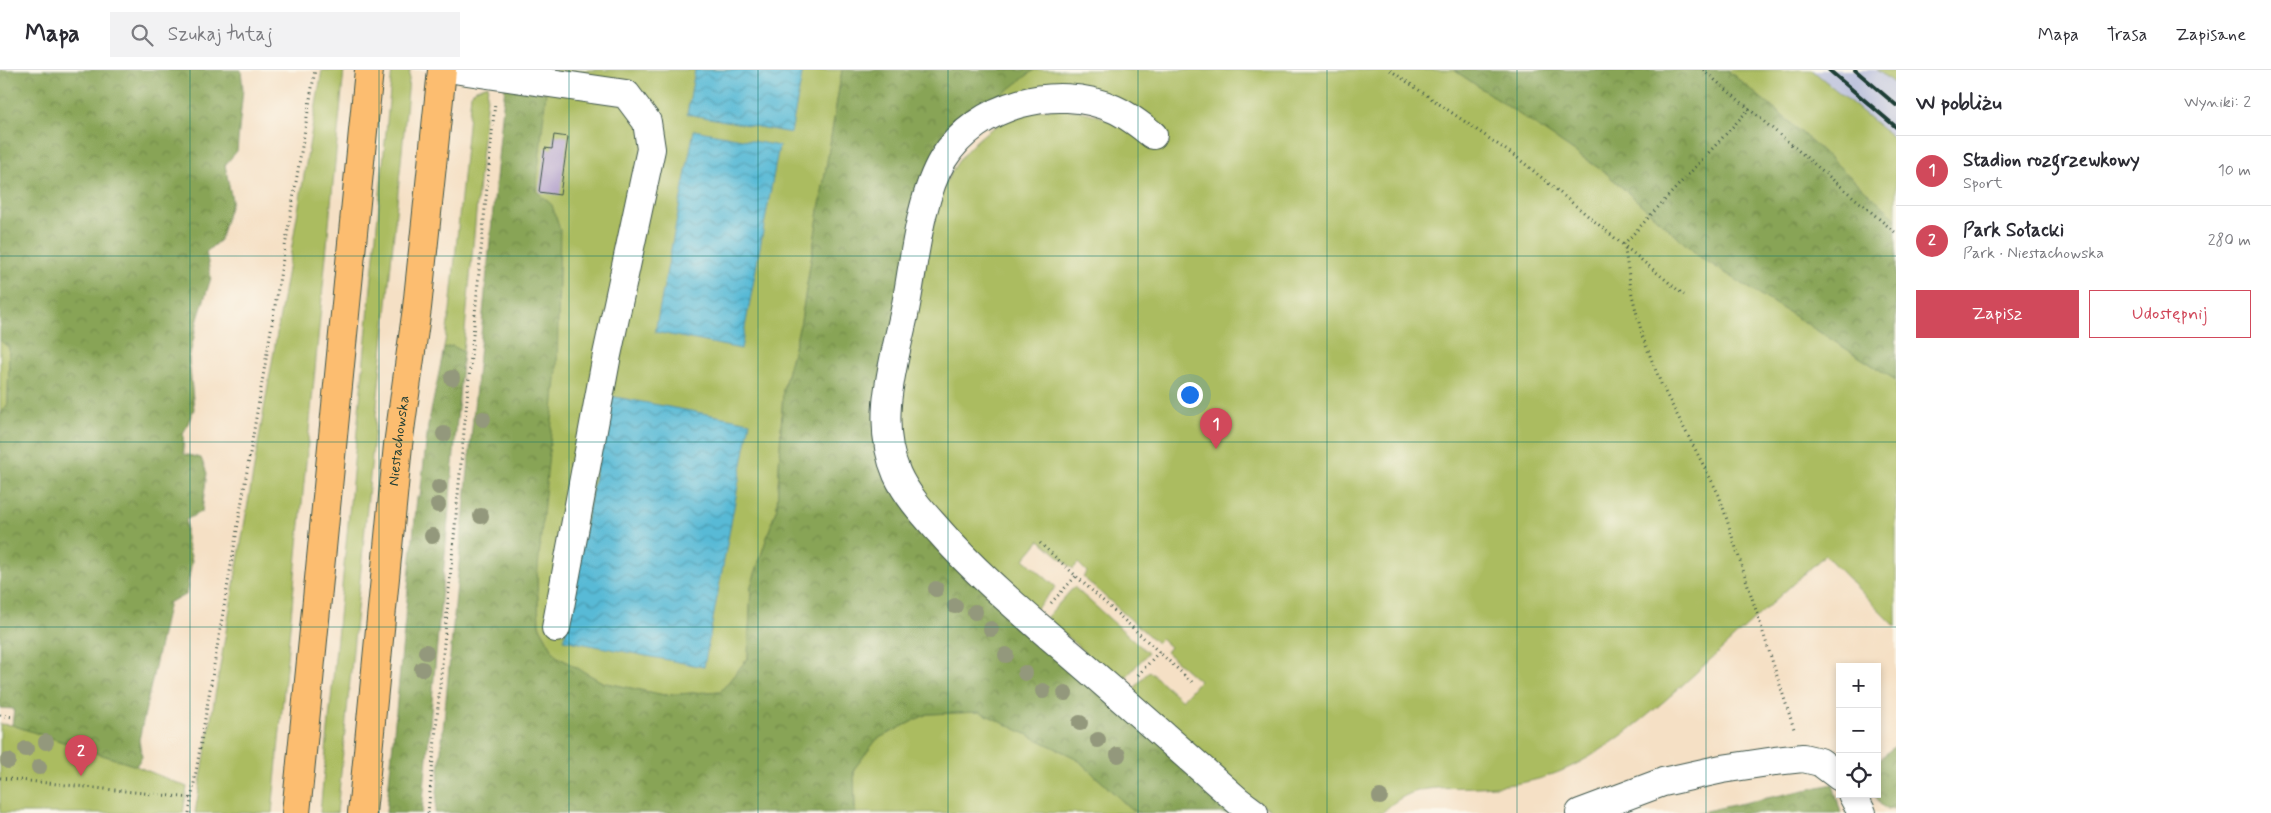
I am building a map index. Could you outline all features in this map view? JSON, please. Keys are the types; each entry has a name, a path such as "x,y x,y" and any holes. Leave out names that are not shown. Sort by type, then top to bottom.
{"main road":[{"path":"296,813 368,70"},
{"name":"Niestachowska","path":"362,813 398,445 417,308 442,70"}],"lane":[{"path":"460,70 498,75 597,80 626,94 647,122 651,149 607,355 556,628"},
{"path":"1153,135 1132,119 1113,108 1087,100 1058,97 1030,100 1004,108 980,122 960,139 944,158 926,202 888,396 886,415 890,453 898,474 920,510 967,563 1254,813"},
{"path":"1580,813 1662,782 1722,769 1804,758 1820,762 1836,774"},
{"path":"1854,798 1862,813"}],"path":[{"path":"189,813 315,70"},
{"path":"1390,70 1518,158 1684,295"},
{"path":"1704,70 1896,233"},
{"path":"428,813 498,75"},
{"path":"1624,244 1750,108"},
{"path":"1624,244 1632,296 1643,338 1662,386 1720,495 1804,758"},
{"path":"1040,543 1194,684"},
{"path":"1034,622 1076,576"},
{"path":"0,716 13,717"},
{"path":"0,778 192,798"}],"shaded area":[{"path":"1812,70 1877,70 1896,85 1896,140"}],"green space":[{"path":"0,70 241,70 243,89 237,151 225,165 232,200 220,240 206,252 211,278 198,319 189,359 194,409 183,435 184,454 201,458 207,473 202,511 186,520 186,540 192,560 186,595 169,602 139,740 142,757 136,766 12,725 14,709 0,708 0,415 8,404 9,348 0,340"},
{"path":"322,70 344,70 272,813 195,813"},
{"path":"392,70 410,70 337,813 320,813"},
{"path":"557,70 842,70 801,321 783,390 777,507 751,586 748,658 721,691 664,695 602,682 556,656 539,625 537,578 536,191 547,73"},
{"path":"842,70 1034,70 955,131 880,456 1236,813 1140,813 1131,809 1076,758 980,712 927,714 877,739 854,769 855,813 435,813 505,85 546,92 536,191 552,205 560,230 557,369 537,578 539,625 556,656 602,682 664,695 721,691 748,658 751,586 777,507 783,390 801,321"},
{"path":"1034,70 1454,70 1606,173 1700,257 1896,380 1896,627 1825,555 1654,710 1613,742 1570,767 1539,779 1522,783 1486,787 1426,789 1404,796 1382,813 1277,813 1250,797 1130,693 1149,671 1182,700 1199,681 1166,652 1170,647 1161,639 1157,643 1083,577 1087,572 1078,563 1073,569 1040,540 1024,559 1056,587 1036,609 979,558 940,515 910,472 902,452 899,434 898,403 937,203 952,171 972,145 997,125 1024,113 1054,109 1085,112 1116,123 1146,143 1160,128 1140,113 1119,101 1098,93 1076,89 1054,88 1031,91 1008,97 985,107"},
{"path":"1454,70 1727,70 1785,118 1896,218 1896,380 1700,257 1606,173"},
{"path":"1727,70 1812,70 1896,140 1896,218 1785,118"},
{"path":"1877,70 1896,70 1896,85"},
{"path":"488,85 463,352 453,346 444,348 450,310 471,94 476,89"},
{"path":"0,340 9,347 8,404 0,415"},
{"path":"453,346 463,352 422,813 386,813 417,497 420,497 428,426 444,348"},
{"path":"1074,587 1148,653 1120,684 1046,618"},
{"path":"981,712 1076,758 1131,809 1140,813 855,813 854,769 877,739 927,714"},
{"path":"0,724 12,725 136,766 187,787 183,813 0,813"},
{"path":"1896,745 1896,808 1887,810 1876,798 1881,798 1881,758"},
{"path":"1833,784 1841,813 1696,813"}],"water":[{"path":"695,70 803,70 791,133 687,114"},
{"path":"694,130 779,146 741,349 655,332"},
{"path":"610,396 750,422 704,667 564,640"}],"building":[{"path":"554,135 568,137 560,195 539,192 545,148 552,149"}],"railway":[{"path":"1829,70 1896,127"},
{"path":"1855,70 1896,105"}],"place":[{"name":"Stadion rozgrzewkowy","path":"1216,449"},
{"name":"Park Sołacki","path":"81,776"}]}
